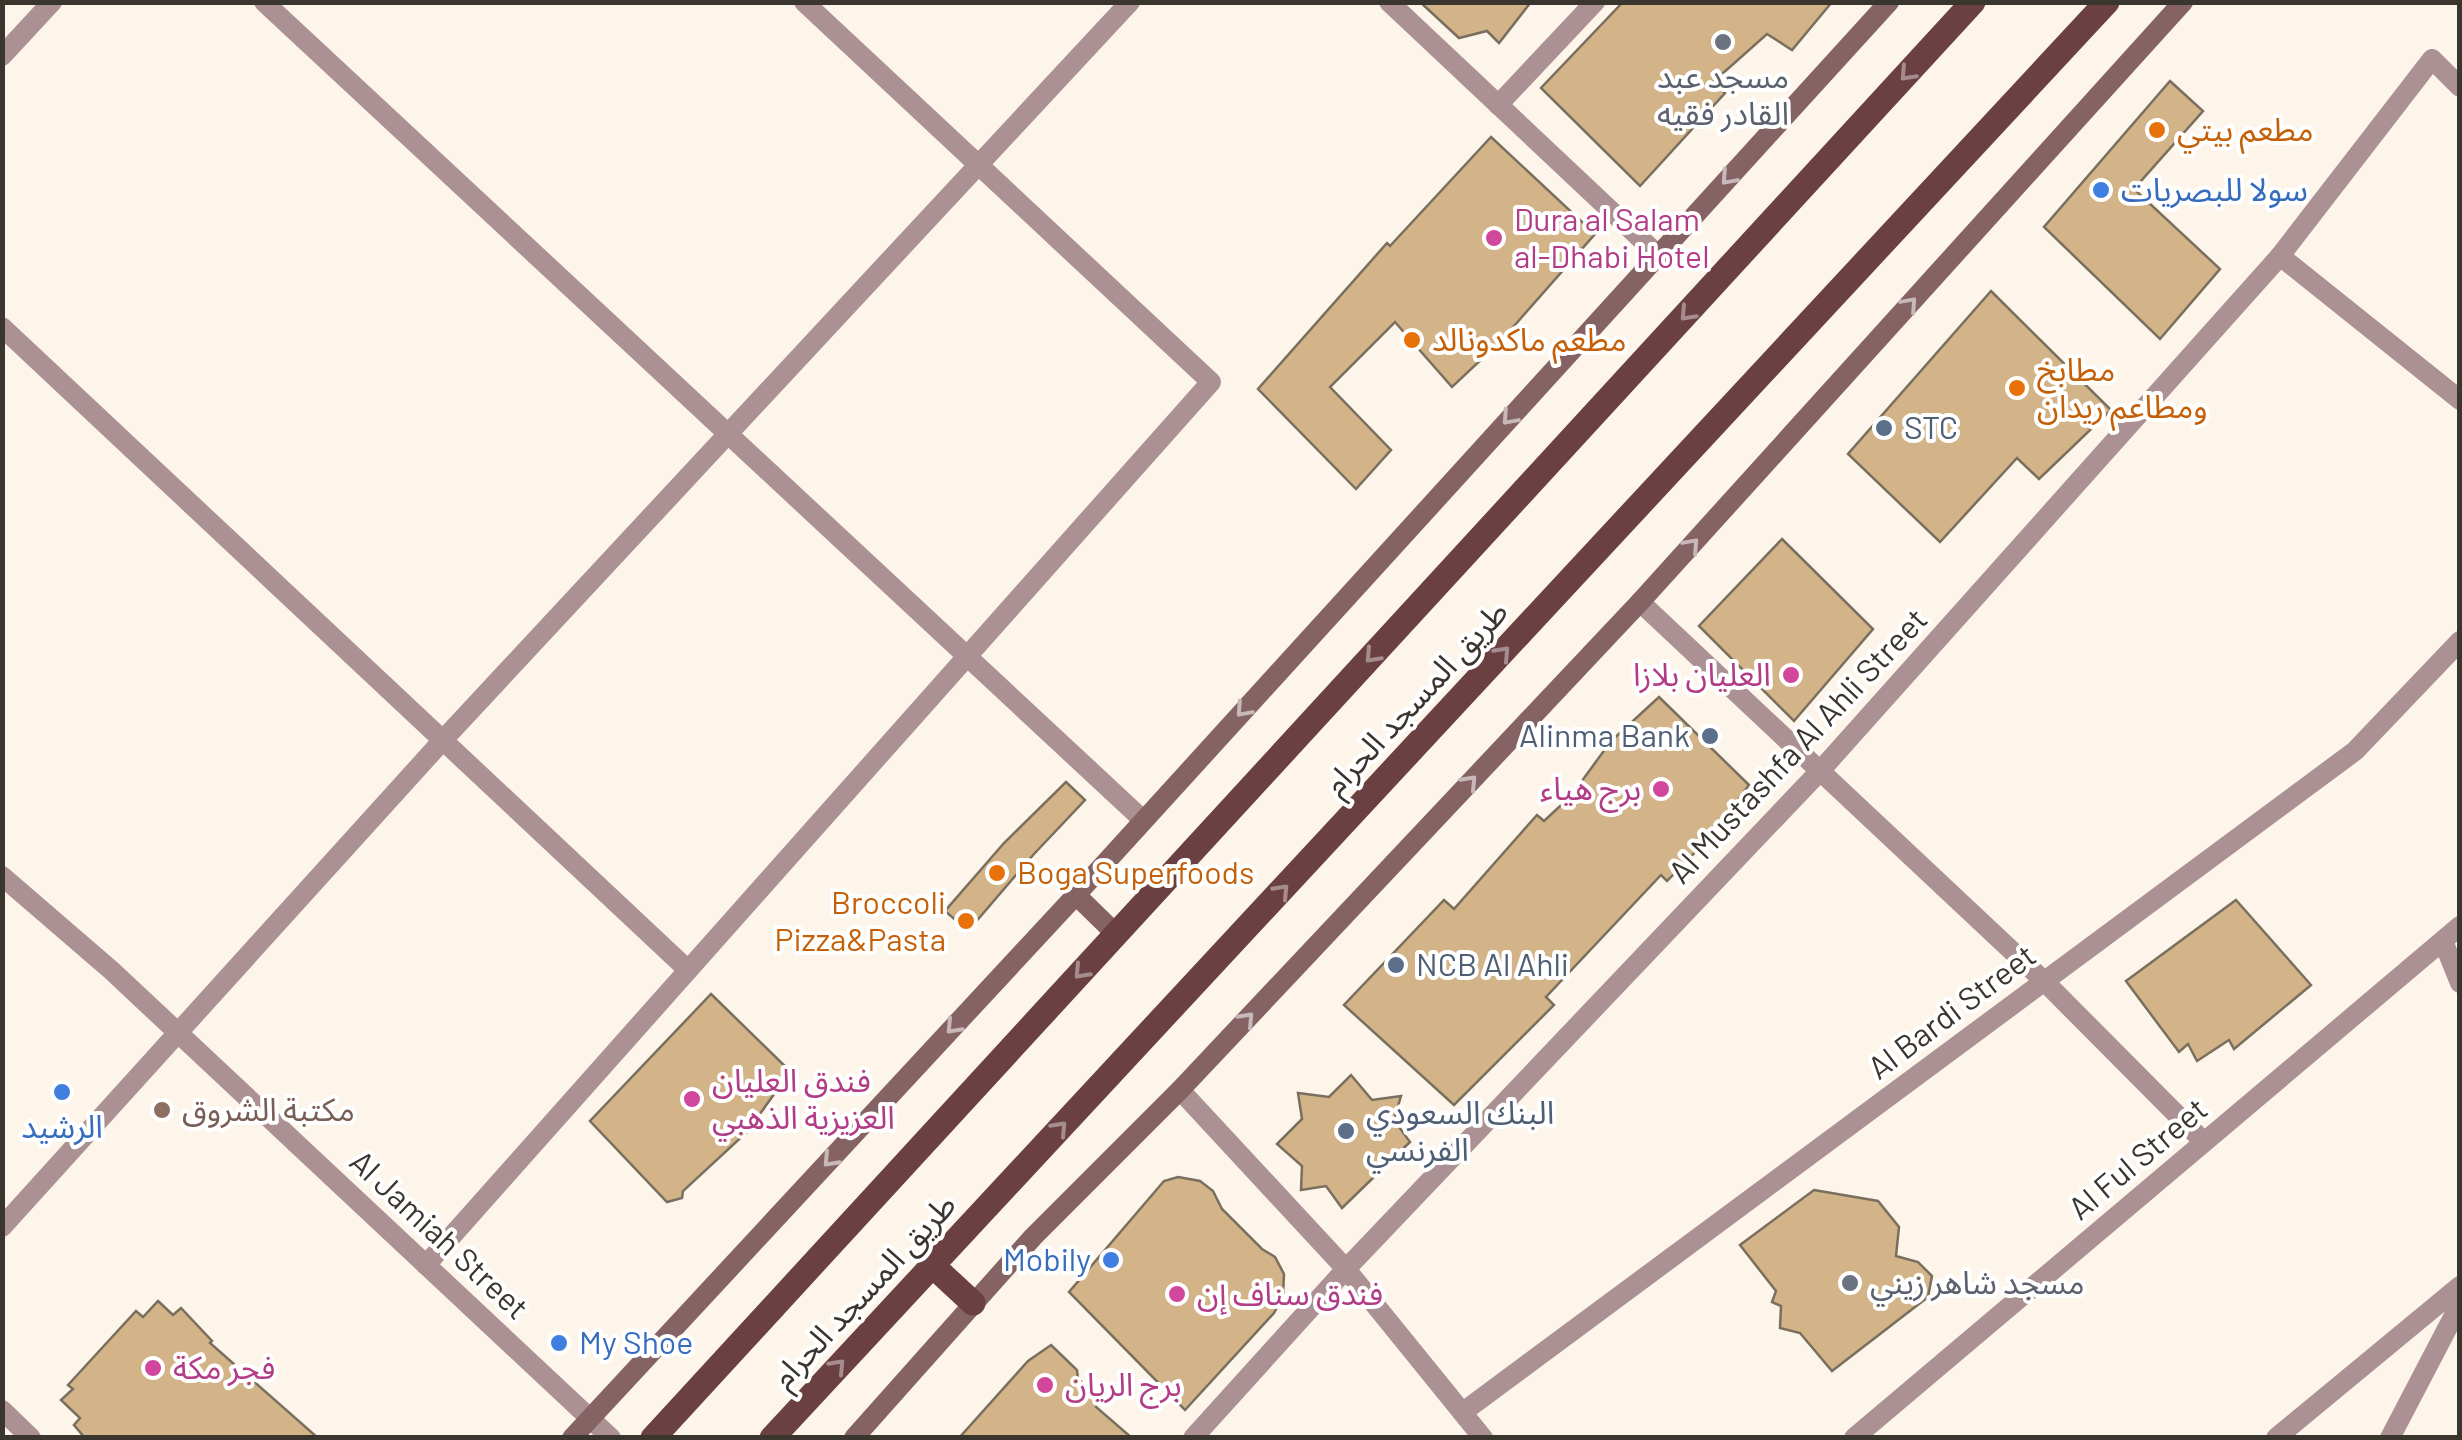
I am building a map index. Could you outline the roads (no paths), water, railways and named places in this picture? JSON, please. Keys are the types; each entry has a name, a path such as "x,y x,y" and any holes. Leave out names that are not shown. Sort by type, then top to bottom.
{"main road":[{"name":"طريق المسجد الحرام","path":"652,1438 1973,2"},
{"name":"طريق المسجد الحرام","path":"772,1438 2107,2"},
{"path":"932,1265 973,1303"}],"street":[{"path":"2,56 52,2"},
{"path":"264,2 1143,820"},
{"path":"426,1265 1211,382 804,2"},
{"path":"2,1227 442,740 1130,2"},
{"path":"1389,2 1658,255"},
{"path":"1498,104 1595,2"},
{"path":"572,1438 1076,895 1888,2"},
{"path":"854,1438 1033,1238 1180,1090 1640,602 2183,2"},
{"name":"Al Mustashfa Al Ahli Street","path":"1194,1438 1346,1269 1820,770 2280,256 2432,60 2460,86"},
{"path":"2280,256 2460,400"},
{"path":"2,327 688,970"},
{"path":"1640,602 2044,981 2204,1142"},
{"name":"Al Bardi Street","path":"1463,1412 2355,751 2460,640"},
{"name":"Al Jamiah Street","path":"2,876 179,1033 610,1438"},
{"path":"1076,895 1116,934"},
{"name":"Al Ful Street","path":"1854,1438 2460,926"},
{"path":"2443,941 2460,983"},
{"path":"1180,1090 1346,1269 1484,1438"},
{"path":"2276,1438 2460,1286"},
{"path":"2390,1438 2460,1304"},
{"path":"2,1410 31,1438"}],"place":[{"name":"مسجد عبد القادر فقيه","path":"1723,42"},
{"name":"مطعم بيتي","path":"2157,130"},
{"name":"سولا للبصريات","path":"2101,190"},
{"name":"Dura al Salam al-Dhabi Hotel","path":"1494,238"},
{"name":"مطعم ماكدونالد","path":"1412,340"},
{"name":"مطابخ ومطاعم ريدان","path":"2017,388"},
{"name":"STC","path":"1884,428"},
{"name":"العليان بلازا","path":"1791,675"},
{"name":"Alinma Bank","path":"1710,736"},
{"name":"برج هياء","path":"1661,789"},
{"name":"Boga Superfoods","path":"997,873"},
{"name":"Broccoli Pizza&Pasta","path":"966,921"},
{"name":"NCB Al Ahli","path":"1396,965"},
{"name":"الرشيد","path":"62,1092"},
{"name":"فندق العليان العزيزية الذهبي","path":"692,1099"},
{"name":"مكتبة الشروق","path":"162,1110"},
{"name":"البنك السعودي الفرنسي","path":"1346,1131"},
{"name":"Mobily","path":"1111,1260"},
{"name":"مسجد شاهر زيني","path":"1850,1283"},
{"name":"فندق سناف إن","path":"1177,1294"},
{"name":"My Shoe","path":"559,1343"},
{"name":"فجر مكة","path":"153,1368"},
{"name":"برج الريان","path":"1045,1385"}]}
